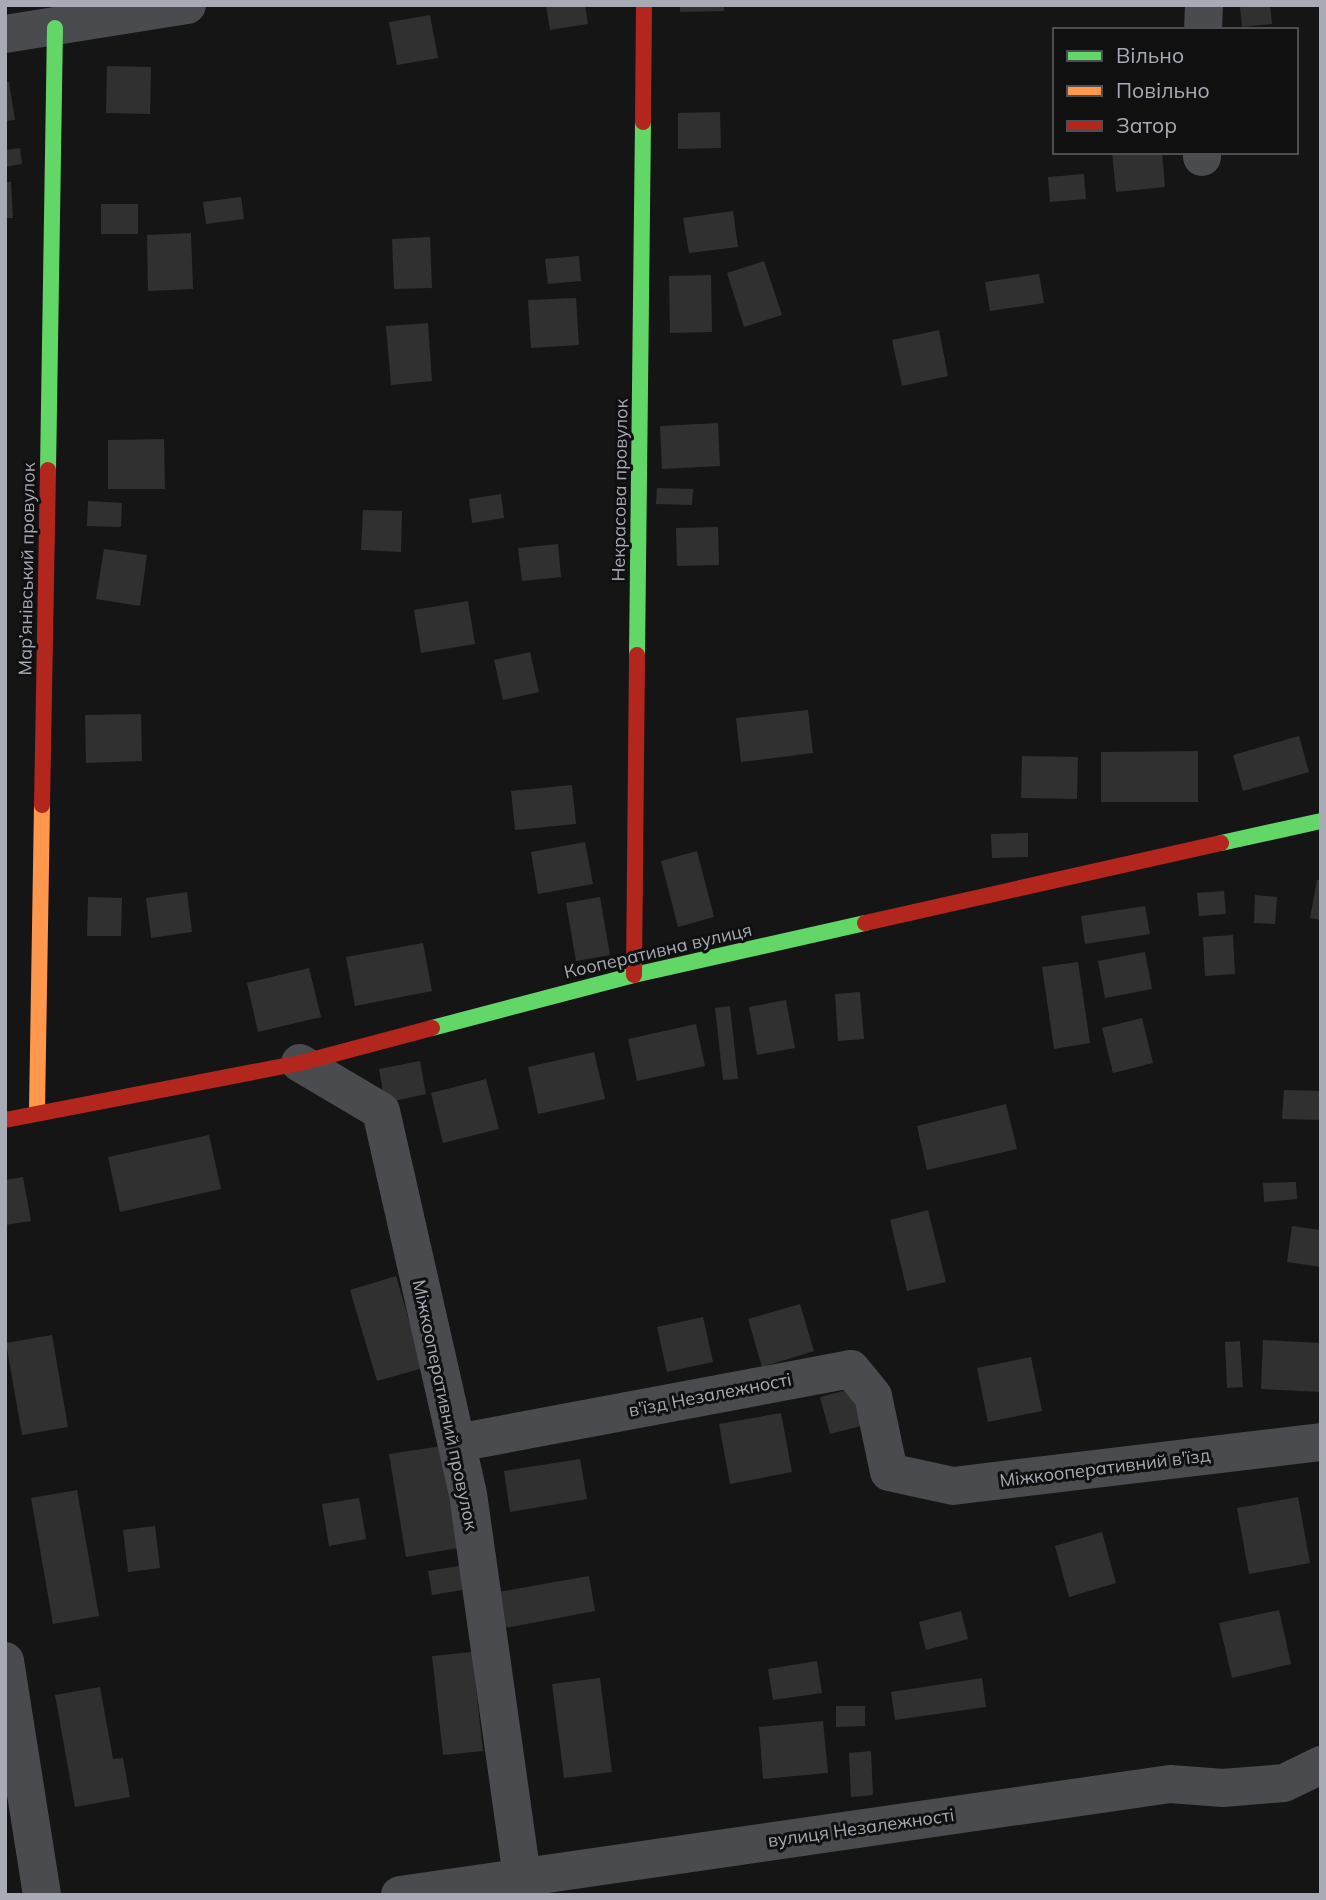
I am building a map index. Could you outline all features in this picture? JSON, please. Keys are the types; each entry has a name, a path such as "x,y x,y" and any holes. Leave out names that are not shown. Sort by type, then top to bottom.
{"street":[{"path":"5,34 187,5"},
{"name":"Некрасова провулок","path":"634,975 644,5"},
{"path":"1203,5 1203,28"},
{"name":"Мар’янівський провулок","path":"37,1111 55,28"},
{"name":"Кооперативна вулиця","path":"5,1119 300,1062 634,975 1321,821"},
{"name":"Міжкооперативний провулок","path":"300,1062 381,1111 445,1404 468,1494 522,1877"},
{"name":"в'їзд Незалежності","path":"457,1443 851,1368 873,1396 889,1472"},
{"name":"Міжкооперативний в'їзд","path":"889,1472 953,1486 1321,1442"},
{"path":"5,1661 42,1895"},
{"name":"вулиця Незалежності","path":"400,1895 1171,1784 1223,1788 1284,1783 1321,1765"}],"building":[{"path":"546,5 585,5 588,24 550,30"},
{"path":"680,5 724,5 724,11 680,12"},
{"path":"1270,5 1272,24 1242,27 1240,7"},
{"path":"430,15 438,58 397,65 389,22"},
{"path":"107,66 151,67 150,114 106,113"},
{"path":"5,82 9,82 15,120 5,121"},
{"path":"720,112 721,148 678,149 678,113"},
{"path":"20,148 22,164 5,167 5,150"},
{"path":"1112,154 1162,154 1165,187 1116,192"},
{"path":"1084,174 1086,199 1050,202 1048,177"},
{"path":"5,182 11,182 13,218 5,218"},
{"path":"241,197 244,219 206,224 203,202"},
{"path":"101,204 138,204 138,234 101,234"},
{"path":"733,211 738,247 689,253 683,218"},
{"path":"191,233 193,289 148,291 147,235"},
{"path":"430,237 432,288 394,289 392,239"},
{"path":"579,256 581,281 548,284 545,259"},
{"path":"764,261 782,315 744,327 727,273"},
{"path":"1039,274 1044,303 990,311 985,282"},
{"path":"711,275 712,332 670,333 669,276"},
{"path":"576,298 579,345 531,348 528,300"},
{"path":"428,323 432,381 391,385 386,326"},
{"path":"939,330 948,376 902,386 892,340"},
{"path":"718,423 720,466 662,469 660,426"},
{"path":"164,439 165,489 108,489 108,440"},
{"path":"657,488 693,489 692,505 656,504"},
{"path":"501,494 504,518 472,523 469,499"},
{"path":"88,501 122,503 121,527 87,526"},
{"path":"363,510 402,511 401,552 361,550"},
{"path":"718,527 719,565 677,566 676,528"},
{"path":"558,544 561,577 522,581 518,548"},
{"path":"104,549 147,555 140,606 96,599"},
{"path":"468,601 475,644 421,653 414,610"},
{"path":"530,652 539,692 503,700 494,660"},
{"path":"808,710 813,753 741,762 736,718"},
{"path":"141,714 142,761 86,763 85,715"},
{"path":"1299,736 1309,772 1243,791 1233,755"},
{"path":"1198,751 1198,802 1101,802 1101,752"},
{"path":"1022,756 1078,757 1077,799 1021,798"},
{"path":"572,785 576,824 515,830 511,791"},
{"path":"1028,833 1028,857 992,858 991,834"},
{"path":"585,842 593,884 538,894 531,852"},
{"path":"697,851 714,917 678,927 661,861"},
{"path":"1317,880 1321,880 1321,920 1310,918"},
{"path":"1224,891 1226,914 1199,916 1197,893"},
{"path":"187,892 192,932 151,938 146,898"},
{"path":"1255,895 1277,897 1275,924 1254,923"},
{"path":"88,897 122,898 121,936 87,936"},
{"path":"600,897 610,955 576,961 566,903"},
{"path":"1145,906 1150,934 1085,944 1081,916"},
{"path":"1233,935 1235,974 1205,976 1203,937"},
{"path":"423,943 432,991 355,1006 346,957"},
{"path":"1145,952 1152,989 1105,998 1098,961"},
{"path":"1078,962 1090,1043 1054,1049 1042,967"},
{"path":"309,968 321,1017 258,1032 247,983"},
{"path":"860,992 864,1039 838,1041 835,994"},
{"path":"786,1000 795,1048 757,1055 749,1007"},
{"path":"730,1006 738,1079 723,1080 715,1008"},
{"path":"1142,1018 1153,1063 1113,1073 1102,1028"},
{"path":"696,1024 705,1066 637,1081 628,1039"},
{"path":"594,1052 605,1099 538,1114 528,1067"},
{"path":"420,1061 426,1094 385,1103 379,1069"},
{"path":"486,1079 499,1129 443,1143 431,1093"},
{"path":"1284,1090 1321,1091 1321,1120 1282,1119"},
{"path":"1006,1104 1017,1149 927,1170 917,1126"},
{"path":"209,1135 221,1189 120,1212 108,1157"},
{"path":"23,1177 31,1221 5,1225 5,1180"},
{"path":"1296,1182 1297,1199 1264,1202 1263,1183"},
{"path":"928,1210 946,1282 907,1291 890,1220"},
{"path":"1292,1226 1321,1230 1321,1267 1287,1262"},
{"path":"396,1276 423,1368 377,1381 350,1290"},
{"path":"800,1304 814,1351 762,1367 748,1319"},
{"path":"703,1317 713,1362 667,1372 657,1327"},
{"path":"52,1335 68,1427 22,1435 6,1343"},
{"path":"1263,1340 1321,1343 1321,1392 1261,1389"},
{"path":"1240,1341 1243,1387 1227,1388 1225,1342"},
{"path":"1031,1357 1042,1411 988,1422 977,1368"},
{"path":"851,1389 861,1426 830,1434 820,1397"},
{"path":"781,1413 792,1472 730,1484 719,1424"},
{"path":"442,1446 458,1548 406,1557 389,1454"},
{"path":"580,1459 587,1499 510,1512 504,1471"},
{"path":"77,1490 99,1616 53,1624 31,1498"},
{"path":"1298,1497 1310,1563 1249,1574 1237,1508"},
{"path":"359,1498 366,1539 329,1546 322,1504"},
{"path":"155,1526 160,1568 128,1572 123,1530"},
{"path":"1102,1532 1116,1583 1069,1597 1055,1546"},
{"path":"465,1565 469,1589 432,1595 428,1571"},
{"path":"589,1576 595,1611 505,1628 498,1592"},
{"path":"1279,1610 1291,1664 1232,1678 1219,1623"},
{"path":"961,1611 968,1639 926,1650 919,1622"},
{"path":"472,1652 483,1751 443,1755 432,1656"},
{"path":"817,1661 822,1693 773,1700 768,1669"},
{"path":"600,1678 612,1772 564,1778 552,1684"},
{"path":"982,1678 986,1707 895,1720 891,1692"},
{"path":"100,1687 113,1759 123,1758 130,1797 75,1807 55,1695"},
{"path":"836,1706 865,1706 865,1726 836,1727"},
{"path":"823,1721 828,1773 763,1779 759,1727"},
{"path":"871,1751 873,1795 851,1797 849,1753"}],"traffic: fast":[{"path":"48,470 55,28"},
{"path":"637,655 643,122"},
{"path":"1221,843 1321,821"},
{"path":"432,1028 634,975 865,923"}],"traffic: slow":[{"path":"37,1111 42,805"}],"traffic: jam":[{"path":"643,122 644,5"},
{"path":"42,805 48,470"},
{"path":"634,975 637,655"},
{"path":"865,923 1221,843"},
{"path":"5,1120 300,1063 432,1028"}]}
